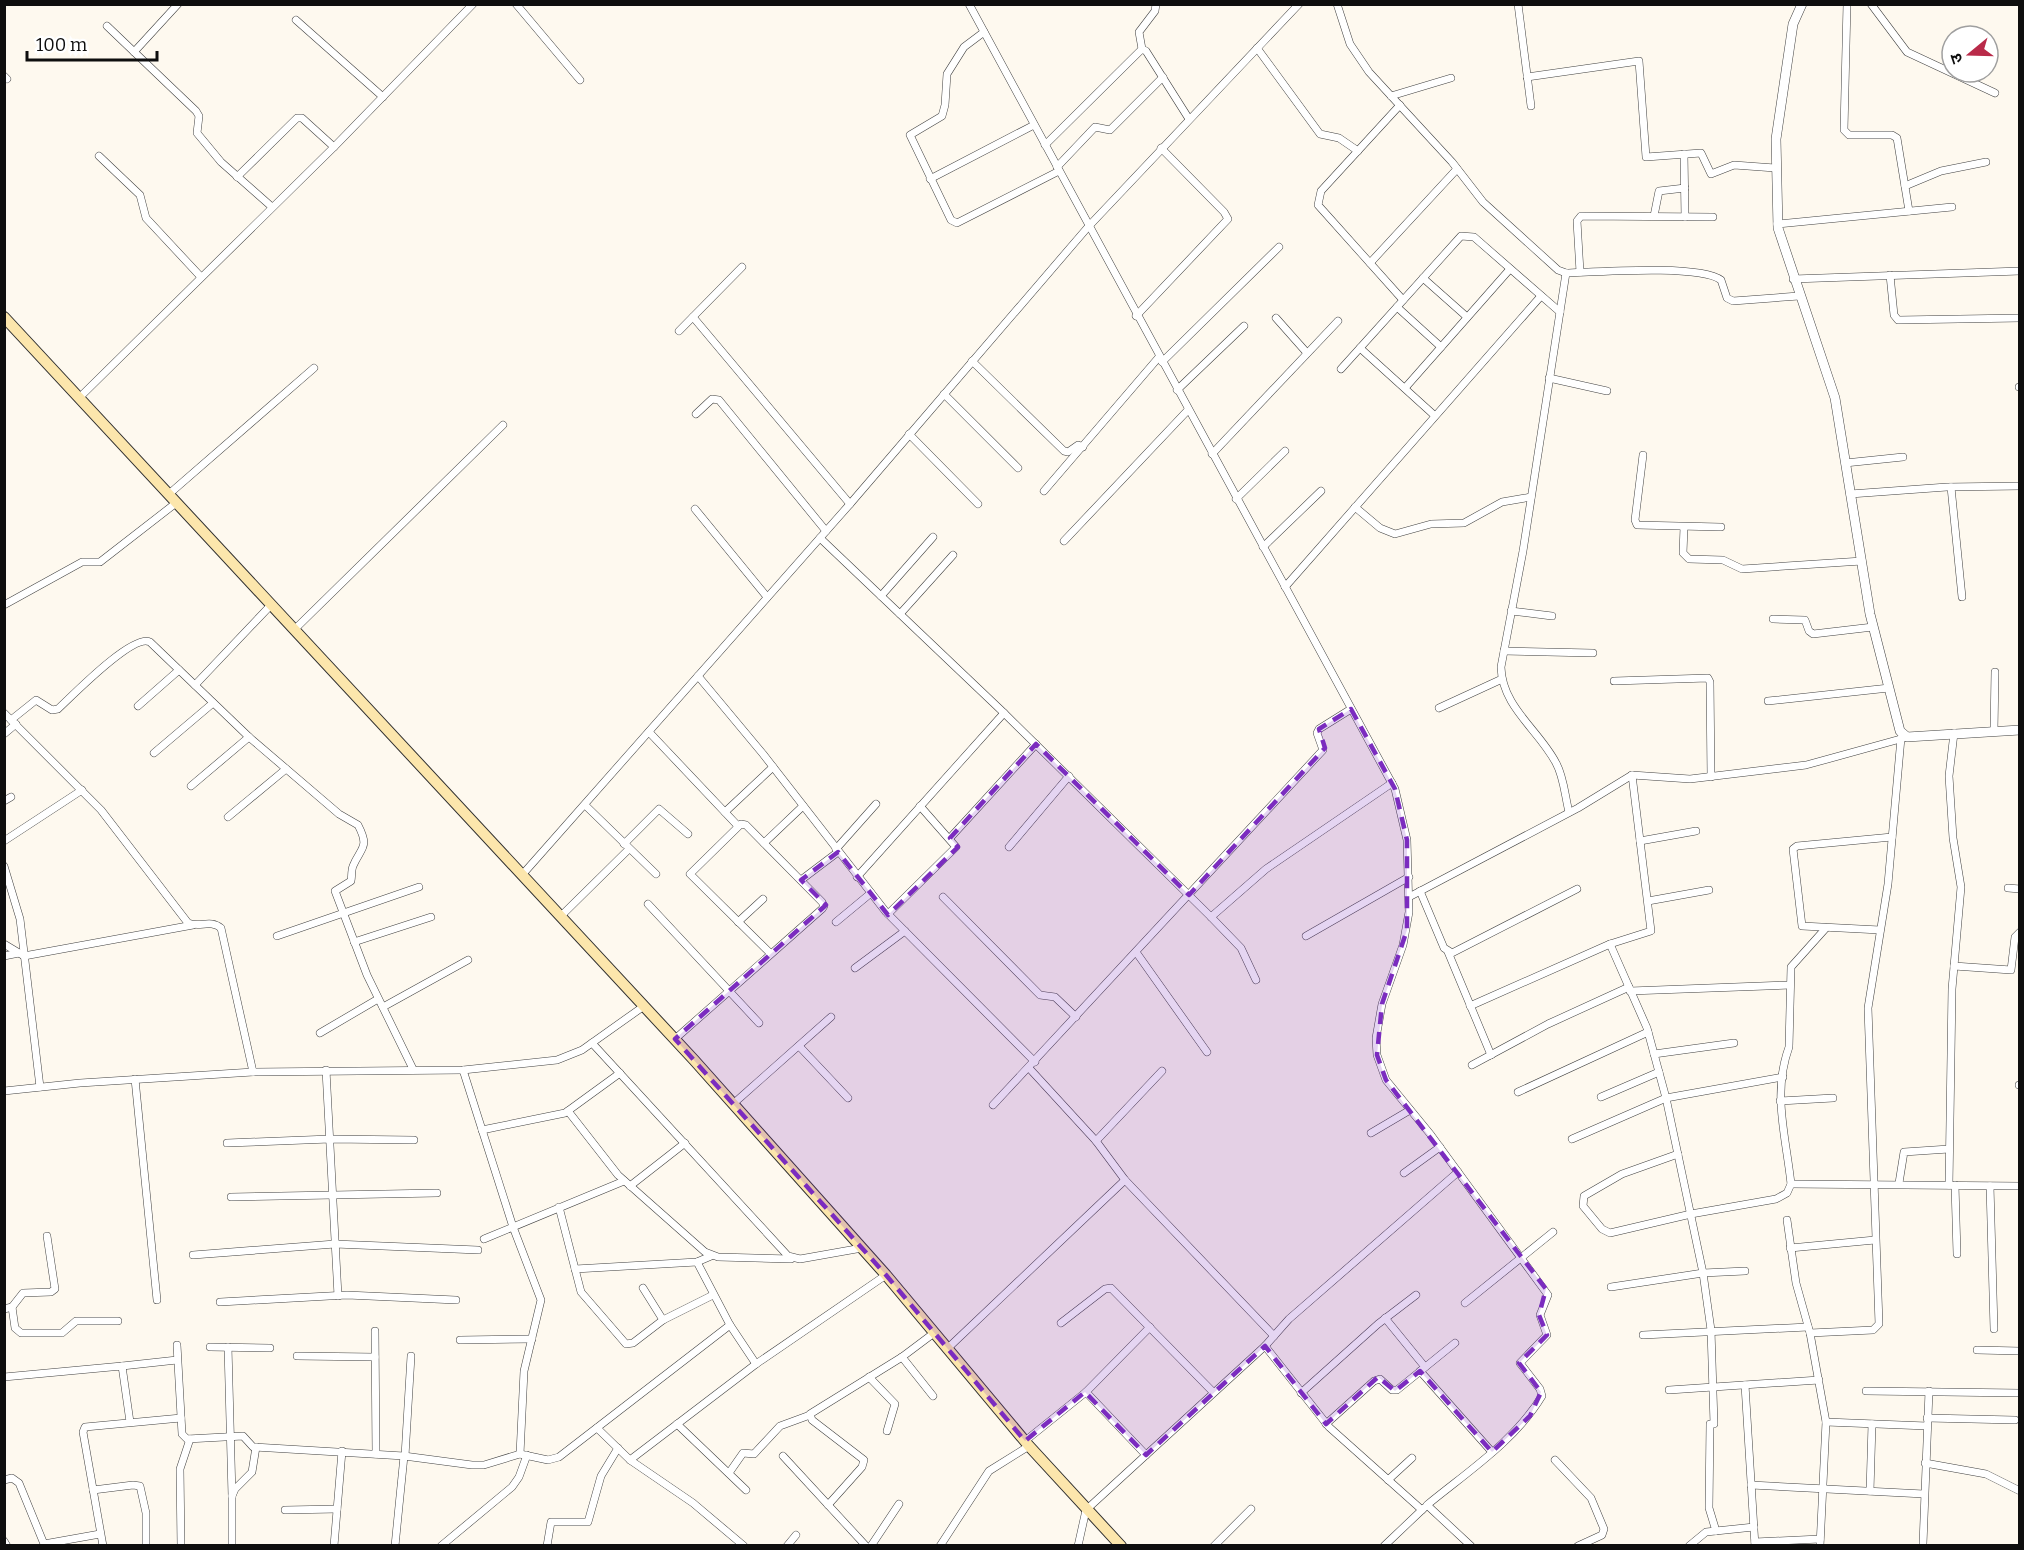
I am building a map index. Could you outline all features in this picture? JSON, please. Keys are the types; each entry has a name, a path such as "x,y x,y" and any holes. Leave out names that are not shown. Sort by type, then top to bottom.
{"main road":[{"path":"4,317 675,1039 886,1275 1027,1444 1121,1545"}],"street":[{"path":"134,52 178,4"},
{"path":"80,397 334,147 472,4"},
{"path":"516,4 580,80"},
{"path":"969,4 1136,316 1392,783 1406,826 1409,897 1407,930 1382,1004 1376,1045 1386,1080 1440,1147 1522,1257 1548,1296 1539,1315 1547,1335 1520,1364 1542,1396 1530,1416 1492,1452 1425,1507 1384,1545"},
{"path":"1156,4 1155,11 1139,32 1142,49 1146,51 1189,119"},
{"path":"522,875 850,504 1088,227 1299,4"},
{"path":"1337,4 1357,56 1390,96 1457,169 1483,202 1558,270 1566,273 1671,271 1713,276 1720,280 1727,298 1733,301 1799,296"},
{"path":"1518,4 1531,106"},
{"path":"1642,1335 1711,1330 1877,1328 1868,1008 1904,737 1900,731 1874,627 1832,387 1793,279 1777,224 1776,139 1793,24 1802,4"},
{"path":"1847,4 1844,130 1850,135 1895,135 1898,140 1909,211"},
{"path":"1871,4 1907,52 1995,93"},
{"path":"296,20 383,97"},
{"path":"106,26 196,111 199,116 197,133 208,143 218,160 272,207"},
{"path":"984,32 964,47 947,74 942,116 910,135 954,223 1058,169 1095,127 1110,130 1163,77"},
{"path":"1257,48 1320,134 1339,138 1358,151"},
{"path":"1045,145 1142,49"},
{"path":"1527,77 1639,61 1645,156 1702,154 1711,174 1734,165 1776,168"},
{"path":"1390,96 1450,78"},
{"path":"1400,105 1321,191 1318,205 1403,300"},
{"path":"237,177 297,118 302,118 334,147"},
{"path":"930,179 1034,125"},
{"path":"1136,316 1228,219 1224,212 1161,148"},
{"path":"1684,154 1685,217"},
{"path":"99,156 140,195 146,218 201,277"},
{"path":"1905,186 1941,171 1986,162"},
{"path":"1370,263 1457,169"},
{"path":"1654,216 1659,191 1685,188"},
{"path":"1777,224 1952,207"},
{"path":"1580,272 1577,221 1581,216 1713,217"},
{"path":"1341,369 1461,236 1474,237 1560,312"},
{"path":"1044,491 1160,360 1279,247"},
{"path":"679,331 742,267"},
{"path":"1405,388 1510,269"},
{"path":"1793,279 2019,271"},
{"path":"1566,273 1504,651 1502,679 1510,700 1557,765 1569,813"},
{"path":"1890,275 1894,315 1899,320 2019,318"},
{"path":"1423,278 1467,318"},
{"path":"1285,587 1541,296"},
{"path":"1396,307 1441,347"},
{"path":"693,317 850,504"},
{"path":"1276,318 1307,353"},
{"path":"1212,454 1338,321"},
{"path":"1177,390 1244,326"},
{"path":"1360,348 1434,415"},
{"path":"972,361 1064,451 1068,452 1079,445 1083,447"},
{"path":"4,605 82,562 100,562 314,368"},
{"path":"1549,378 1607,391"},
{"path":"944,394 1018,468"},
{"path":"696,414 712,399 718,400 826,531"},
{"path":"1064,541 1188,410"},
{"path":"294,630 503,425"},
{"path":"909,434 978,504"},
{"path":"1236,499 1285,451"},
{"path":"1643,455 1635,523 1639,526 1721,527"},
{"path":"1845,463 1902,457"},
{"path":"1850,494 1951,487 2019,486"},
{"path":"1951,487 1962,597"},
{"path":"1263,547 1321,491"},
{"path":"1354,507 1380,528 1395,534 1431,524 1464,523 1502,502 1531,497"},
{"path":"695,509 767,597"},
{"path":"1684,526 1683,553 1689,559 1718,560 1742,569 1862,561"},
{"path":"881,596 933,537"},
{"path":"820,538 1036,744 1211,917 1241,948 1256,980"},
{"path":"900,614 953,555"},
{"path":"195,685 271,606"},
{"path":"1511,611 1552,616"},
{"path":"1773,619 1805,620 1809,632 1813,634 1874,627"},
{"path":"4,734 36,699 52,710 58,709 104,667 142,640 150,642 249,737 339,814 355,821 361,830 364,847 353,866 351,881 335,891 378,999 413,1070"},
{"path":"1504,651 1593,653"},
{"path":"138,706 179,670"},
{"path":"1994,730 1995,672"},
{"path":"698,676 773,767 888,914 1035,1062"},
{"path":"1614,681 1708,678 1710,682 1711,777"},
{"path":"1439,708 1502,679"},
{"path":"1768,701 1889,688"},
{"path":"154,753 213,703"},
{"path":"993,1105 1323,750 1318,729 1351,709"},
{"path":"4,713 101,810 183,918 193,925"},
{"path":"857,877 1004,713"},
{"path":"1409,897 1569,813 1632,775 1681,779 1711,777 1818,763 1904,737 2019,730"},
{"path":"649,732 738,826"},
{"path":"1954,733 1949,776 1953,838 1961,887 1954,966 1949,1149 1957,1254"},
{"path":"191,786 249,737"},
{"path":"950,838 1036,744"},
{"path":"725,812 773,767"},
{"path":"228,817 286,769"},
{"path":"1470,1006 1610,944 1651,931 1632,775"},
{"path":"1009,847 1068,776"},
{"path":"1211,917 1266,869 1392,783"},
{"path":"4,841 82,790"},
{"path":"801,880 837,850 876,804"},
{"path":"585,805 656,873"},
{"path":"764,843 803,806"},
{"path":"888,914 955,850 955,845 950,838 920,806"},
{"path":"561,916 659,810 688,834"},
{"path":"675,1039 771,954 824,906 744,823 738,826 690,874 771,954"},
{"path":"1640,841 1696,831"},
{"path":"1880,930 1805,928 1801,924 1794,847 1892,837"},
{"path":"4,866 18,910 40,1087"},
{"path":"1306,936 1409,877"},
{"path":"277,936 419,887"},
{"path":"2008,888 2019,888"},
{"path":"1448,952 1457,952 1577,889"},
{"path":"1648,901 1709,890"},
{"path":"1420,891 1491,1055"},
{"path":"836,922 871,894"},
{"path":"944,897 1040,995 1055,997 1076,1017"},
{"path":"738,922 763,899"},
{"path":"648,904 759,1023"},
{"path":"354,942 431,917"},
{"path":"4,956 193,925 216,924 225,936 253,1072"},
{"path":"1678,1154 1614,1178 1584,1196 1581,1202 1602,1229 1610,1233 1691,1214 1776,1199 1787,1193 1791,1184 1780,1101 1785,1057 1789,1047 1792,962 1826,928"},
{"path":"855,968 905,931"},
{"path":"1954,966 2011,970 2015,937 2019,932"},
{"path":"4,944 22,954"},
{"path":"1610,944 1648,1032 1666,1098 1703,1273 1711,1330 1713,1387 1709,1508 1716,1531"},
{"path":"1136,952 1207,1052"},
{"path":"383,1007 468,960"},
{"path":"1472,1065 1548,1024 1630,989 1790,985"},
{"path":"320,1033 378,999"},
{"path":"4,1091 135,1079 253,1072 463,1070 557,1060 592,1043 644,1006"},
{"path":"733,1104 831,1017"},
{"path":"1518,1092 1648,1032"},
{"path":"592,1043 793,1259"},
{"path":"1654,1054 1734,1043"},
{"path":"799,1046 849,1098"},
{"path":"1029,1068 1096,1140 1125,1180 1274,1336"},
{"path":"326,1070 338,1296"},
{"path":"441,1545 512,1487 519,1477 523,1454 522,1385 541,1300 513,1227 463,1070"},
{"path":"1096,1140 1162,1071"},
{"path":"1601,1097 1659,1072"},
{"path":"482,1130 568,1111 620,1073"},
{"path":"1572,1139 1666,1098 1783,1077"},
{"path":"135,1079 156,1300"},
{"path":"1780,1101 1833,1098"},
{"path":"1371,1133 1410,1110"},
{"path":"568,1111 627,1184 711,1256"},
{"path":"227,1143 330,1139 414,1140"},
{"path":"484,1239 559,1207 627,1184 685,1143"},
{"path":"1404,1173 1440,1147"},
{"path":"1899,1184 1904,1152 1949,1149"},
{"path":"1078,1545 1086,1510 1265,1346 1289,1319 1458,1172"},
{"path":"948,1348 1125,1180"},
{"path":"1791,1184 2019,1186"},
{"path":"1990,1186 1994,1329"},
{"path":"231,1197 437,1193"},
{"path":"559,1207 581,1292 626,1344 633,1343 663,1320 713,1295"},
{"path":"1745,1384 1755,1544 1820,1542 1826,1422 1809,1330 1796,1283 1787,1220"},
{"path":"1465,1303 1553,1232"},
{"path":"47,1236 55,1288 51,1292 23,1293 8,1308 15,1328 21,1333 62,1333 76,1321 118,1321"},
{"path":"1790,1248 1875,1240"},
{"path":"193,1255 335,1244 478,1250"},
{"path":"575,1269 697,1262 711,1256 793,1259 862,1248"},
{"path":"697,1262 730,1325 756,1364"},
{"path":"1611,1287 1703,1273 1745,1271"},
{"path":"630,1460 756,1364 886,1275"},
{"path":"643,1288 663,1320"},
{"path":"1061,1323 1108,1288 1150,1327 1213,1392"},
{"path":"1301,1393 1385,1318 1416,1295"},
{"path":"220,1302 338,1296 456,1300"},
{"path":"1385,1318 1423,1369 1492,1452"},
{"path":"177,1345 182,1434 190,1439 243,1436 251,1446 256,1447 342,1451 484,1465 523,1454 554,1459 730,1325"},
{"path":"940,1545 989,1471 1027,1444 1086,1392 1150,1327"},
{"path":"375,1331 376,1454"},
{"path":"729,1473 743,1453 754,1454 780,1426 810,1415 812,1411 902,1358 934,1333"},
{"path":"460,1340 532,1339"},
{"path":"1326,1424 1374,1381 1380,1379 1395,1391 1455,1343"},
{"path":"1265,1346 1326,1424 1388,1480 1471,1545"},
{"path":"210,1347 270,1348"},
{"path":"228,1347 232,1545"},
{"path":"1977,1350 2019,1351"},
{"path":"297,1356 375,1357"},
{"path":"395,1545 411,1356"},
{"path":"902,1358 933,1396"},
{"path":"4,1377 177,1360"},
{"path":"122,1366 130,1422"},
{"path":"869,1377 895,1404 887,1431"},
{"path":"1669,1390 1819,1380"},
{"path":"1866,1391 2019,1393"},
{"path":"1923,1544 1929,1391"},
{"path":"1086,1392 1146,1455"},
{"path":"810,1415 812,1420 864,1460 862,1467 828,1505"},
{"path":"103,1545 84,1429 88,1425 181,1418"},
{"path":"1826,1422 1872,1424 2015,1420"},
{"path":"677,1424 746,1490"},
{"path":"1870,1491 1872,1424"},
{"path":"597,1428 630,1460 693,1503 744,1545"},
{"path":"180,1545 180,1469 190,1439"},
{"path":"232,1496 235,1489 252,1472 256,1447"},
{"path":"547,1545 551,1521 588,1522 601,1476 618,1448"},
{"path":"333,1545 342,1451"},
{"path":"783,1456 866,1545"},
{"path":"1388,1480 1412,1458"},
{"path":"1555,1460 1592,1498 1604,1529 1602,1535 1578,1545"},
{"path":"1925,1464 1986,1474 2019,1491"},
{"path":"4,1480 12,1478 19,1483 44,1544 100,1534"},
{"path":"1751,1485 1924,1494"},
{"path":"93,1490 140,1486 146,1513 146,1545"},
{"path":"871,1545 899,1504"},
{"path":"285,1510 337,1509"},
{"path":"1214,1545 1251,1509"},
{"path":"1689,1545 1706,1533 1754,1527"},
{"path":"787,1545 796,1535"},
{"path":"729,1545 733,1536"},
{"path":"4,1541 7,1545"}],"highlighted area":[{"path":"1351,709 1395,789 1407,840 1407,930 1382,1004 1377,1055 1386,1080 1546,1289 1539,1315 1547,1335 1519,1363 1541,1392 1530,1416 1492,1452 1420,1371 1395,1391 1378,1377 1326,1424 1265,1346 1146,1455 1085,1392 1025,1441 886,1275 675,1039 826,905 801,880 838,852 888,915 958,847 950,838 1036,744 1189,895 1325,748 1319,729"}]}
